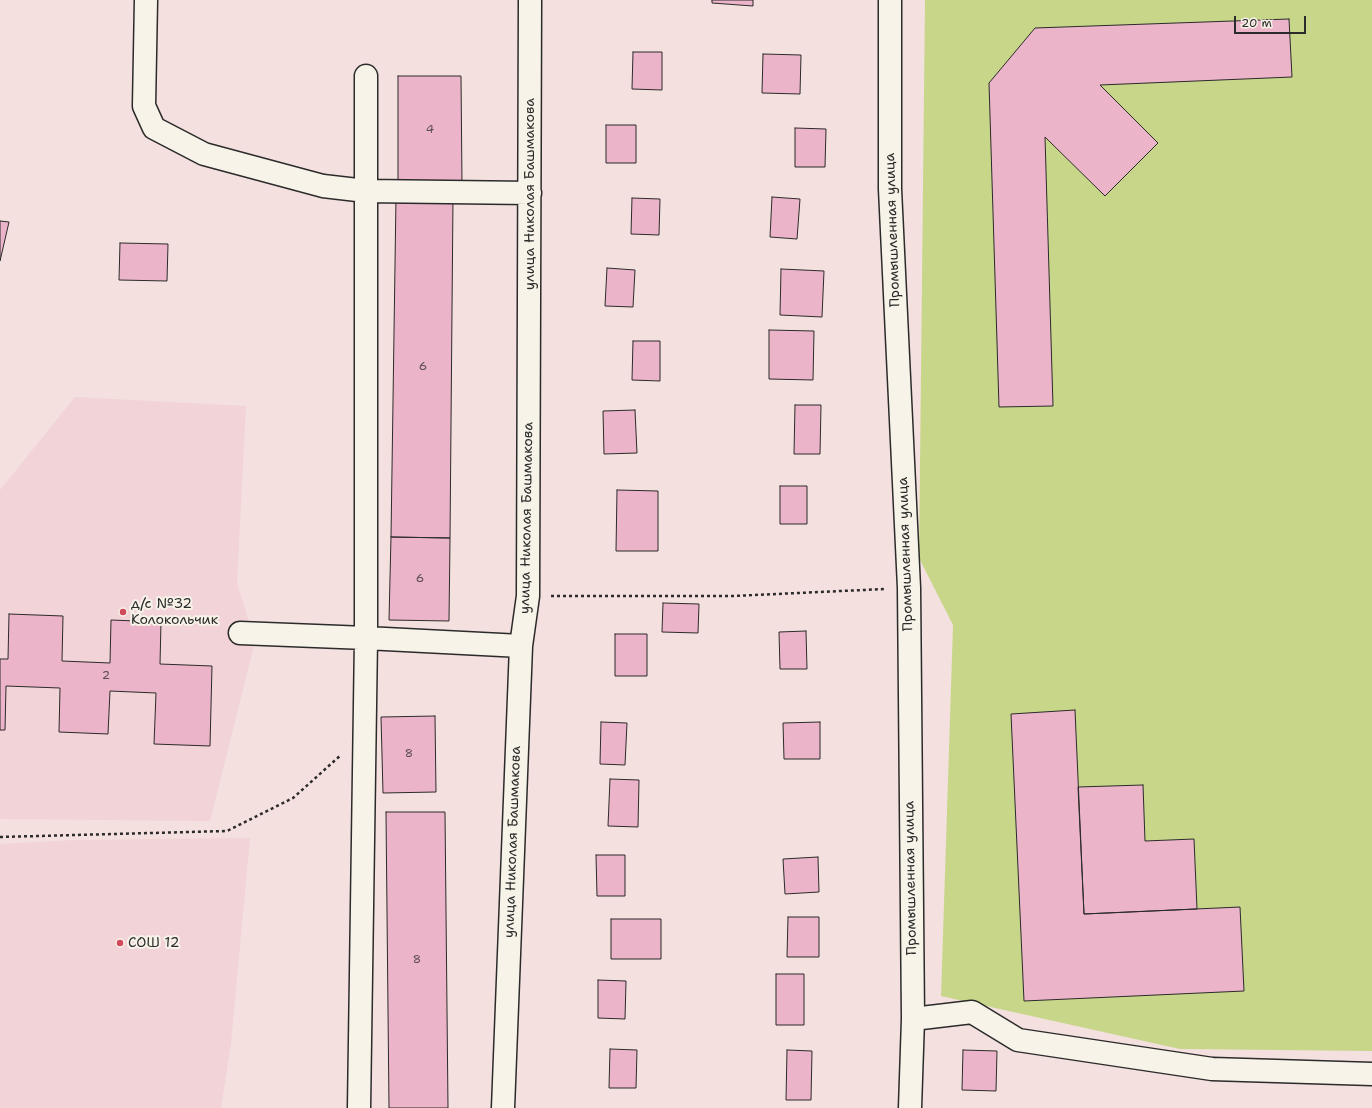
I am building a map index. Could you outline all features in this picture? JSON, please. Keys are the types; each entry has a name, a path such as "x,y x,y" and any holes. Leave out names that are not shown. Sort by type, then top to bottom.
{"street":[{"path":"146,0 144,106 154,128 204,154 323,186 366,192 530,194"},
{"name":"улица Николая Башмакова","path":"503,1108 521,646 528,596 530,0"},
{"name":"Промышленная улица","path":"890,0 890,189 908,588 913,1019 910,1108"},
{"path":"359,1108 366,638 366,76"},
{"path":"240,633 521,646"},
{"path":"913,1019 972,1012 1018,1040 1212,1069 1372,1074"}],"path":[{"path":"528,596 733,596 908,588"},
{"path":"0,837 226,831 293,798 365,733"}],"shaded area":[{"name":"д/с №32 Колокольчик","path":"75,397 246,406 237,583 255,641 210,821 0,819 0,490"},
{"name":"СОШ 12","path":"250,838 231,1043 221,1108 0,1108 0,844 74,840"}],"green space":[{"path":"925,0 1372,0 1372,1051 1180,1049 941,996 953,625 919,558"}],"building":[{"path":"712,0 753,0 753,6 712,3"},
{"path":"1289,19 1292,77 1100,85 1158,143 1105,196 1045,137 1053,406 999,407 989,83 1035,28"},
{"path":"633,52 662,52 662,90 632,89"},
{"path":"763,54 801,55 800,94 762,93"},
{"path":"398,76 461,76 462,184 398,184"},
{"path":"606,125 636,125 636,163 606,163"},
{"path":"795,128 826,129 825,167 795,167"},
{"path":"396,197 453,197 450,538 391,537"},
{"path":"772,197 800,199 797,239 770,237"},
{"path":"632,198 660,199 659,235 631,234"},
{"path":"0,221 9,222 0,261"},
{"path":"120,243 168,244 167,281 119,280"},
{"path":"607,268 635,270 633,307 605,306"},
{"path":"781,269 824,271 822,317 780,315"},
{"path":"769,330 814,331 813,380 769,379"},
{"path":"633,341 660,341 660,381 632,380"},
{"path":"795,405 821,405 820,454 794,454"},
{"path":"635,410 637,453 604,454 603,411"},
{"path":"780,486 807,486 807,524 780,524"},
{"path":"617,490 658,491 658,551 616,551"},
{"path":"391,537 450,538 449,621 389,620"},
{"path":"663,603 699,604 698,633 662,632"},
{"path":"9,614 63,616 62,661 110,663 111,620 161,622 160,664 212,666 210,746 154,744 156,693 110,691 108,734 59,732 60,688 6,686 5,730 0,730 0,659 8,659"},
{"path":"806,631 807,669 780,669 779,632"},
{"path":"615,634 647,634 647,676 615,676"},
{"path":"1075,710 1084,914 1240,907 1244,991 1024,1001 1011,714"},
{"path":"435,716 436,792 383,793 381,717"},
{"path":"601,722 627,723 625,765 600,764"},
{"path":"820,722 820,759 784,759 783,723"},
{"path":"610,779 639,780 638,827 608,826"},
{"path":"1143,785 1145,841 1194,839 1197,909 1084,914 1078,787"},
{"path":"386,812 445,812 448,1108 389,1108"},
{"path":"596,855 625,855 625,896 597,896"},
{"path":"818,857 819,892 785,894 783,859"},
{"path":"788,917 819,917 819,957 787,957"},
{"path":"611,919 661,919 661,959 611,959"},
{"path":"776,974 804,974 804,1025 776,1025"},
{"path":"598,980 626,981 625,1019 598,1018"},
{"path":"610,1049 637,1050 636,1088 609,1088"},
{"path":"787,1050 812,1051 811,1100 786,1100"},
{"path":"963,1050 997,1051 996,1091 962,1090"}],"place":[{"name":"д/с №32 Колокольчик","path":"123,612"},
{"name":"СОШ 12","path":"120,943"}]}
